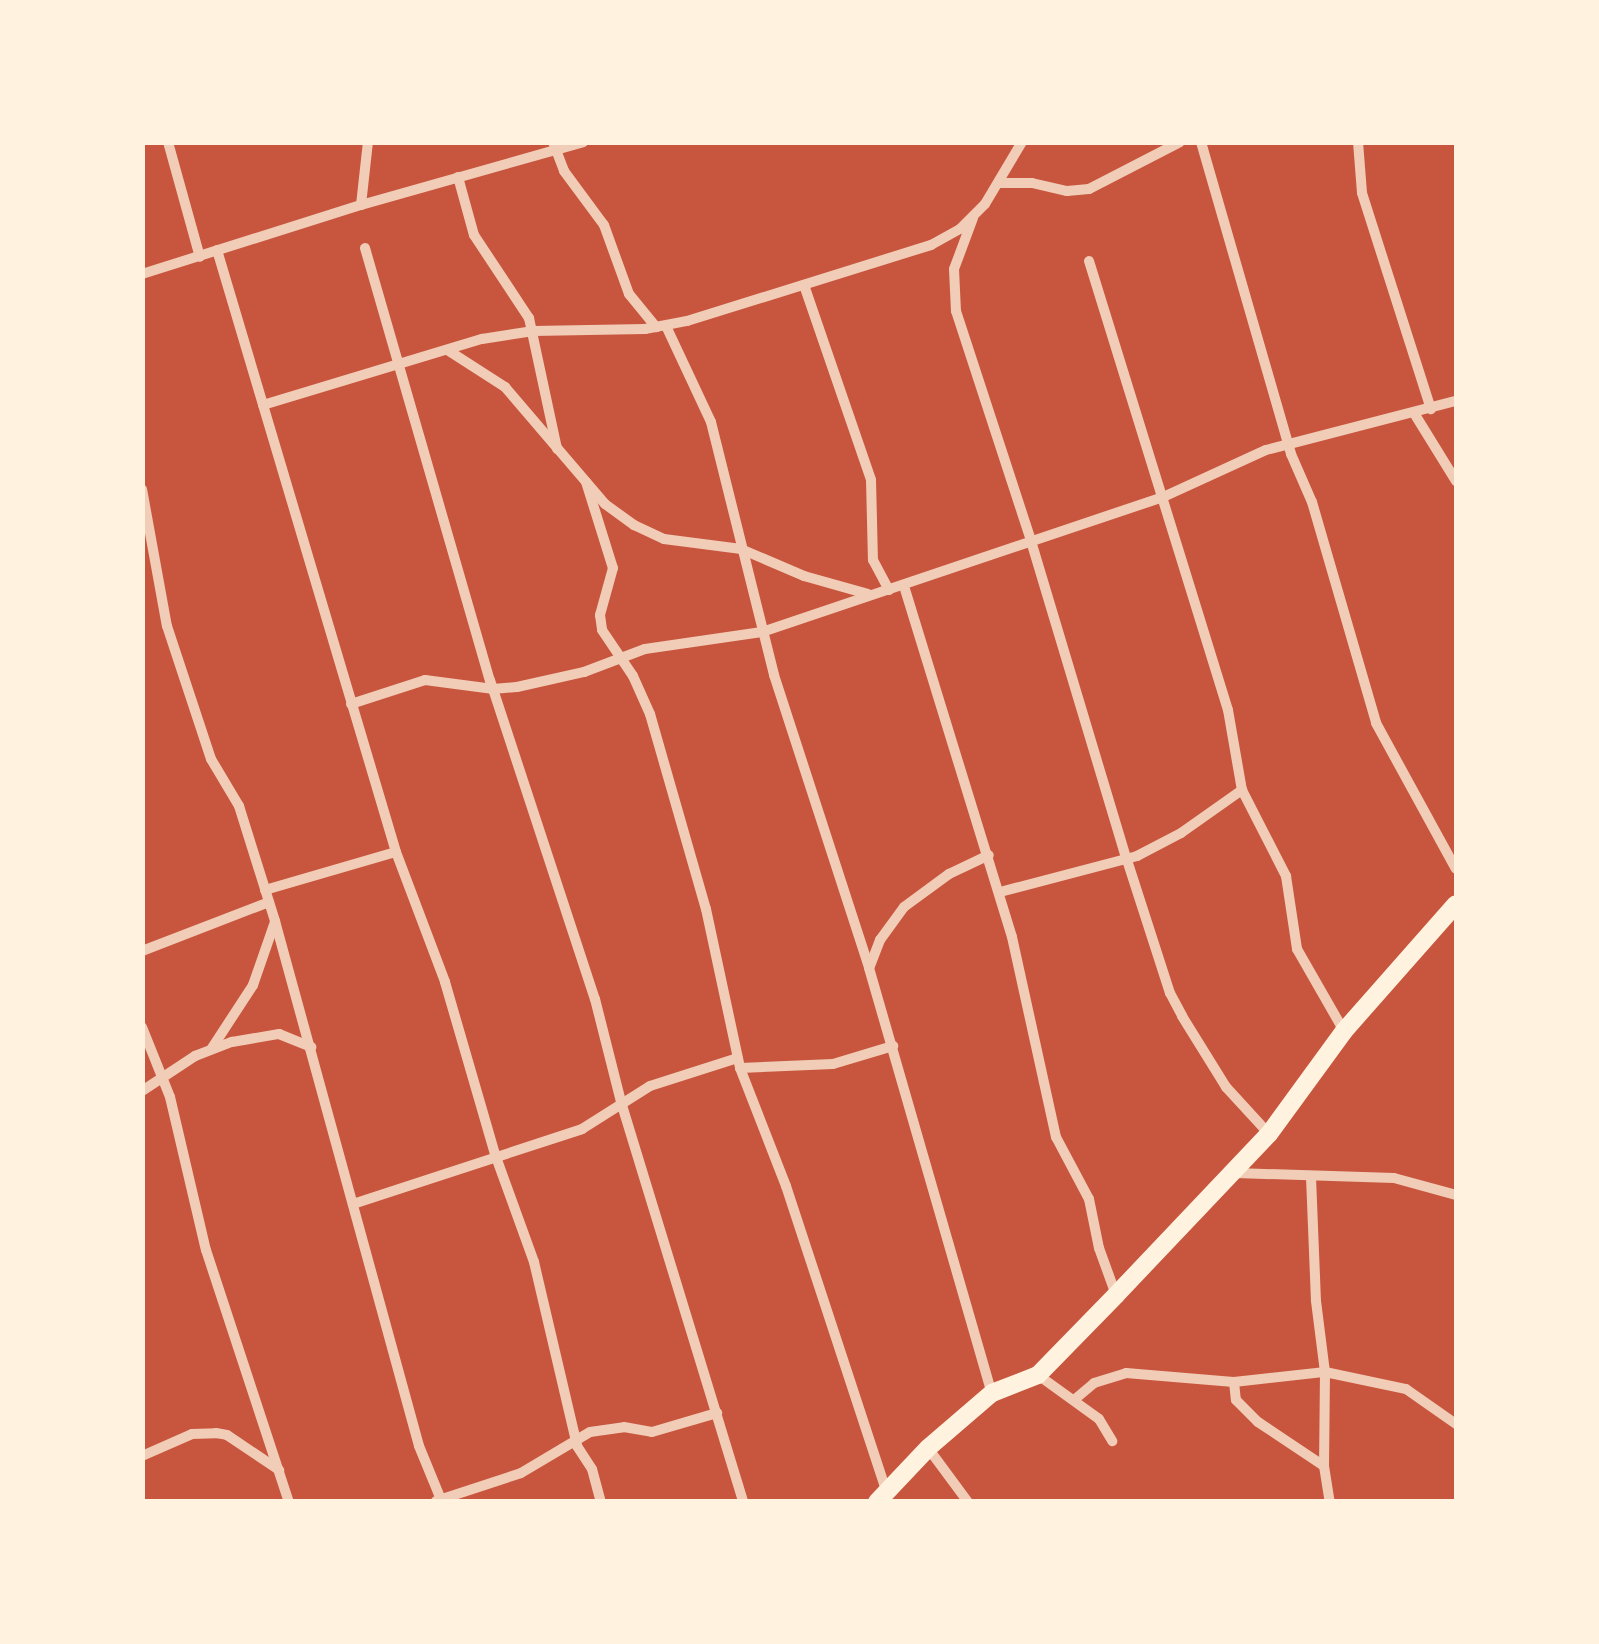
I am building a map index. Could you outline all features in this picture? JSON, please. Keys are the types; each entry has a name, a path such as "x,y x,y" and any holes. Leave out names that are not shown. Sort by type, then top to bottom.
{"main road":[{"path":"881,1496 928,1448 992,1393 1038,1375 1116,1295 1270,1134 1344,1031 1456,904"}],"street":[{"path":"168,142 200,257"},
{"path":"361,205 368,142"},
{"path":"142,274 554,146 583,142"},
{"path":"1022,142 1000,183 974,218 954,269 953,296 1170,993 1226,1087 1270,1134"},
{"path":"1000,183 1032,183 1067,191 1089,189 1180,142"},
{"path":"1201,142 1288,444 1312,502 1376,724 1456,868"},
{"path":"1358,142 1362,193 1431,408"},
{"path":"554,146 564,171 604,225 629,294 661,326 712,422 762,632 870,968 992,1393"},
{"path":"458,177 474,234 523,305 533,331 557,450"},
{"path":"262,405 482,339 533,331 661,326 932,245 974,218"},
{"path":"365,248 493,689 595,999 621,1102 743,1502"},
{"path":"218,250 396,852 460,1028 496,1157 534,1262 576,1438 601,1502"},
{"path":"1089,261 1228,710 1242,790 1286,876 1298,949 1344,1031"},
{"path":"804,285 871,480 873,560 888,590"},
{"path":"448,350 473,362 504,387 586,482 619,515 648,532 744,550 816,580 870,595"},
{"path":"351,704 426,680 493,689 551,680 657,647 762,632 1161,498 1288,444 1456,401"},
{"path":"1414,413 1456,481"},
{"path":"586,482 613,568 601,622 643,694 656,734 706,909 739,1063 786,1186 881,1496"},
{"path":"142,489 171,641 185,670 211,760 238,806 275,921 419,1446 439,1501 521,1473 576,1438 612,1428 652,1432 717,1413"},
{"path":"904,586 1000,892 1029,1002 1056,1137 1089,1199 1099,1248 1116,1295"},
{"path":"1000,892 1126,860 1181,833 1242,790"},
{"path":"265,890 396,852"},
{"path":"870,968 880,940 904,907 949,874 989,855"},
{"path":"142,951 269,902"},
{"path":"212,1048 253,985 275,921"},
{"path":"142,1027 170,1096 212,1268 289,1502"},
{"path":"142,1091 212,1048 279,1034 311,1047"},
{"path":"353,1204 582,1128 650,1086 739,1063 834,1064 893,1046"},
{"path":"1234,1173 1394,1178 1456,1195"},
{"path":"1310,1177 1316,1301 1325,1372 1324,1466 1330,1502"},
{"path":"1074,1400 1094,1383 1126,1373 1234,1382 1325,1372 1406,1389 1456,1424"},
{"path":"1038,1375 1099,1419 1112,1441"},
{"path":"1234,1382 1236,1400 1258,1422 1324,1466"},
{"path":"143,1455 192,1434 216,1432 279,1470"},
{"path":"928,1448 968,1502"}]}
